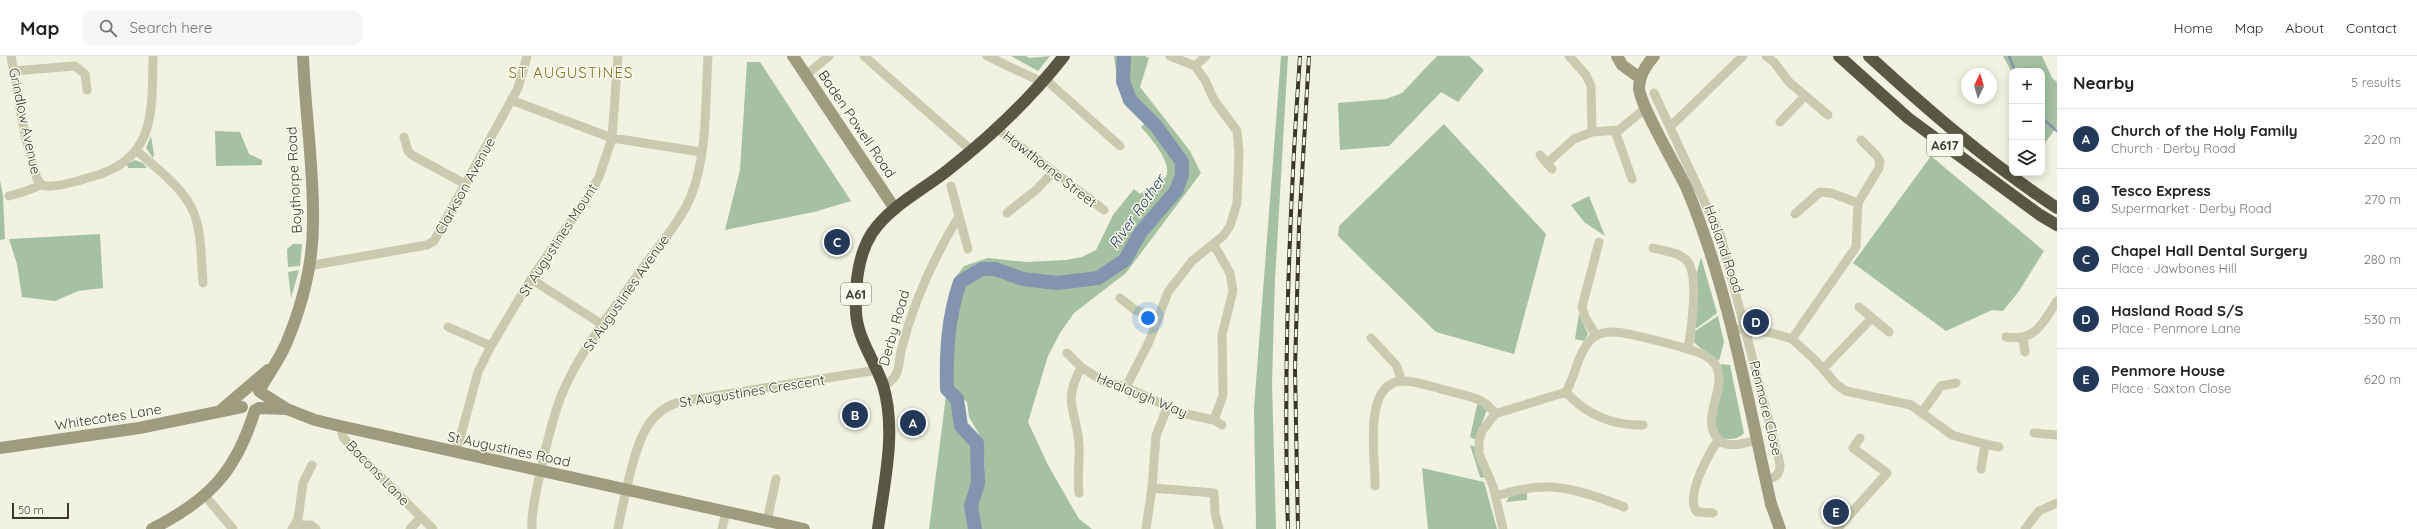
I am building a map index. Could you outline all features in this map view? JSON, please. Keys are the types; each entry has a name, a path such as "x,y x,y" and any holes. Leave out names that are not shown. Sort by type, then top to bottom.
{"highway":[{"name":"A61","path":"883,386 860,330 856,314 856,287 864,250 869,238 878,226 895,209 944,173 996,128 1043,80 1064,56"},
{"name":"A617","path":"1839,56 1908,118 2033,210 2057,225"},
{"name":"A617","path":"1869,56 1954,132 1989,160 2057,208"},
{"name":"Derby Road","path":"878,529 888,446 889,418 883,386"}],"street":[{"name":"Grindlow Avenue","path":"11,56 25,135 37,179 42,185"},
{"path":"9,196 29,191 42,185 46,187 63,184 106,173 127,160 146,135 152,111 154,56"},
{"name":"Boythorpe Road","path":"259,391 290,333 306,282 313,222 303,56"},
{"name":"Clarkson Avenue","path":"308,266 431,243 437,237 511,100 523,74 527,56"},
{"name":"St Augustines Mount","path":"456,453 478,372 491,346 531,279 587,198 599,176 612,138 618,56"},
{"name":"St Augustines Avenue","path":"532,529 541,472 551,426 562,394 572,373 603,324 683,212 696,181 701,152 708,56"},
{"name":"Baden Powell Road","path":"793,56 895,209"},
{"path":"806,75 829,56"},
{"path":"864,56 971,150"},
{"path":"987,56 1043,80 1120,146"},
{"path":"1126,387 1150,342 1157,318 1176,280 1192,262 1224,236 1235,215 1237,203 1239,141 1235,127 1214,100 1205,80 1195,66 1170,56"},
{"path":"1195,66 1206,56"},
{"path":"1569,56 1586,75 1591,86 1592,132"},
{"path":"1617,56 1622,65 1640,78 1654,56"},
{"path":"1670,127 1743,56"},
{"path":"1766,56 1804,97 1828,115"},
{"path":"13,71 75,66 85,74 87,90"},
{"name":"Hasland Road","path":"1640,78 1639,89 1646,108 1680,172 1704,230 1721,282 1739,329"},
{"name":"Hasland Road","path":"1654,93 1721,237 1739,329 1757,440 1766,480 1780,529"},
{"path":"1780,122 1804,97"},
{"path":"511,100 612,138 701,152"},
{"path":"1540,156 1549,166 1574,139 1592,132 1615,131 1646,108"},
{"path":"1655,125 1666,118"},
{"name":"Hawthorne Street","path":"996,128 1104,210"},
{"path":"1615,131 1633,173"},
{"path":"404,138 408,151 465,184"},
{"path":"1792,338 1856,247 1858,203 1884,163 1861,140"},
{"path":"136,150 185,197 194,214 198,229 203,283"},
{"path":"1007,213 1036,190 1053,172"},
{"path":"951,186 968,249"},
{"path":"1795,214 1820,192 1831,193 1858,203"},
{"name":"Derby Road","path":"883,386 891,382 898,375 901,352 912,312 926,276 959,216"},
{"path":"1596,336 1585,317 1582,307 1597,265 1599,242"},
{"name":"Healaugh Way","path":"1067,353 1081,367 1104,382 1126,387 1167,408 1181,413 1218,422 1223,395 1222,335 1233,291 1230,273 1214,245"},
{"path":"1657,252 1680,256 1687,260 1691,270 1692,320 1688,349"},
{"path":"531,279 603,324"},
{"path":"2006,337 2023,338 2033,334 2042,325 2055,297"},
{"path":"1120,298 1130,302 1142,314 1157,318"},
{"path":"1859,307 1889,332"},
{"path":"1823,369 1872,318"},
{"path":"448,327 491,346"},
{"path":"1739,329 1780,334 1792,338 1836,384 1846,391 1904,403 1922,412 1952,435 1999,447"},
{"name":"Penmore Close","path":"1739,329 1780,464 1780,472 1777,476 1766,480"},
{"path":"1503,529 1495,496 1479,454 1479,440 1488,421 1495,414 1566,392 1572,381 1582,351 1596,336 1614,332 1688,349 1709,358 1717,369 1719,385 1711,425 1712,432 1718,440 1729,445 1757,440"},
{"path":"2023,338 2025,352"},
{"path":"1374,344 1396,365 1402,381"},
{"path":"1079,493 1074,481 1079,442 1070,395 1072,386 1081,367"},
{"path":"272,368 273,399"},
{"name":"Boythorpe Road","path":"243,391 262,373 272,368"},
{"name":"St Augustines Crescent","path":"618,529 626,490 640,438 652,418 667,406 683,401 877,370"},
{"path":"1375,486 1379,468 1374,408 1384,391 1402,381 1479,399 1490,405 1495,414"},
{"path":"1922,412 1941,386 1956,383"},
{"path":"152,529 206,497 224,476 236,457 262,398 259,391 254,388 243,391 239,400 247,430"},
{"name":"Whitecotes Lane","path":"220,411 243,391"},
{"name":"St Augustines Road","path":"259,391 287,409 315,420 541,472 804,529"},
{"path":"1566,392 1585,411 1594,415 1634,425 1643,425"},
{"path":"242,408 248,411 257,409"},
{"name":"Whitecotes Lane","path":"0,448 144,428 220,411 242,408"},
{"path":"1146,529 1152,488 1156,436 1167,408"},
{"name":"St Augustines Road","path":"257,409 287,409"},
{"name":"Bacons Lane","path":"340,426 343,437 355,451 433,529"},
{"path":"2034,433 2057,435"},
{"path":"1837,529 1889,470 1853,448 1860,438"},
{"path":"1714,513 1697,512 1693,508 1693,501 1697,479 1718,440"},
{"path":"1981,470 1985,444"},
{"path":"312,465 303,483 294,527 311,525 316,529"},
{"path":"767,521 776,480"},
{"path":"1495,496 1544,487 1602,499 1624,507"},
{"path":"1152,488 1214,494 1215,513 1219,529"},
{"path":"206,497 232,529"},
{"path":"2026,529 2039,511 2057,502"},
{"path":"722,529 726,512"},
{"name":"Bacons Lane","path":"410,529 421,517"}],"green space":[{"path":"1011,56 1026,56 1030,58 1050,56 1038,71"},
{"path":"1114,56 1145,56 1149,58 1140,87 1190,151 1201,173 1126,273 1074,313 1060,333 1048,356 1028,422 1048,465 1079,519 1092,529 982,529 977,509 985,468 983,441 969,417 967,402 951,387 953,335 963,285 955,278 964,266 988,258 1026,262 1066,260 1082,257 1096,250 1113,215 1134,189 1140,194 1165,178 1167,166 1164,159 1155,144 1141,127 1146,122 1131,106 1122,92 1117,77"},
{"path":"1281,56 1288,56 1275,280 1272,383 1276,529 1256,529 1254,408"},
{"path":"1437,56 1469,56 1484,70 1458,102 1441,92 1389,146 1340,150 1338,103 1386,99 1402,93"},
{"path":"2003,56 2042,56 2052,78 2057,82 2057,127 2045,143 2045,68 2009,68"},
{"path":"747,62 760,62 851,201 814,212 725,230 740,170"},
{"path":"1444,124 1546,234 1514,354 1436,332 1338,236 1339,226"},
{"path":"215,131 240,132 249,154 262,160 262,165 216,166"},
{"path":"151,136 154,155 153,158 146,148"},
{"path":"1931,156 2044,251 2019,291 2003,311 1992,310 1946,331 1853,263"},
{"path":"135,160 143,163 147,168 128,168 127,164"},
{"path":"0,180 3,196 5,239 0,240"},
{"path":"1589,196 1605,236 1584,222 1571,205"},
{"path":"100,234 103,288 78,291 55,301 22,297 17,264 9,239"},
{"path":"293,244 302,244 300,266 288,267 287,249"},
{"path":"1701,257 1717,313 1697,328 1695,327 1696,276"},
{"path":"299,270 291,298 288,272"},
{"path":"1579,314 1588,334 1584,341 1575,339"},
{"path":"1718,316 1724,342 1719,361 1694,342 1695,331"},
{"path":"1721,364 1730,365 1744,433 1741,436 1728,439 1721,437 1717,432 1716,425 1716,416 1723,385"},
{"path":"946,396 954,402 957,428 972,444 973,482 967,511 971,529 929,529"},
{"path":"1480,403 1487,410 1476,438 1473,439 1470,437 1477,405"},
{"path":"1470,445 1475,447 1484,477 1483,478 1480,477"},
{"path":"1422,468 1484,482 1497,529 1428,529"},
{"path":"1527,492 1527,500 1506,502 1509,497"}],"waterway":[{"name":"River Rother","path":"975,529 971,506 978,483 977,443 961,426 957,399 947,389 950,321 960,282 982,269 995,269 1023,279 1057,283 1098,278 1125,260 1140,233 1176,191 1182,175 1182,162 1156,126 1130,100 1123,81 1124,56"},
{"path":"2009,56 2014,68"},
{"path":"2045,121 2057,131"}],"railway":[{"path":"1288,529 1286,411 1288,292 1300,56"},
{"path":"1298,529 1295,369 1299,227 1309,56"}],"place":[{"name":"Chapel Hall Dental Surgery","path":"837,242"},
{"name":"Hasland Road S/S","path":"1756,322"},
{"name":"Tesco Express","path":"855,415"},
{"name":"Church of the Holy Family","path":"913,423"},
{"name":"Penmore House","path":"1836,512"}],"district":[{"name":"ST AUGUSTINES","path":"571,73"}]}
